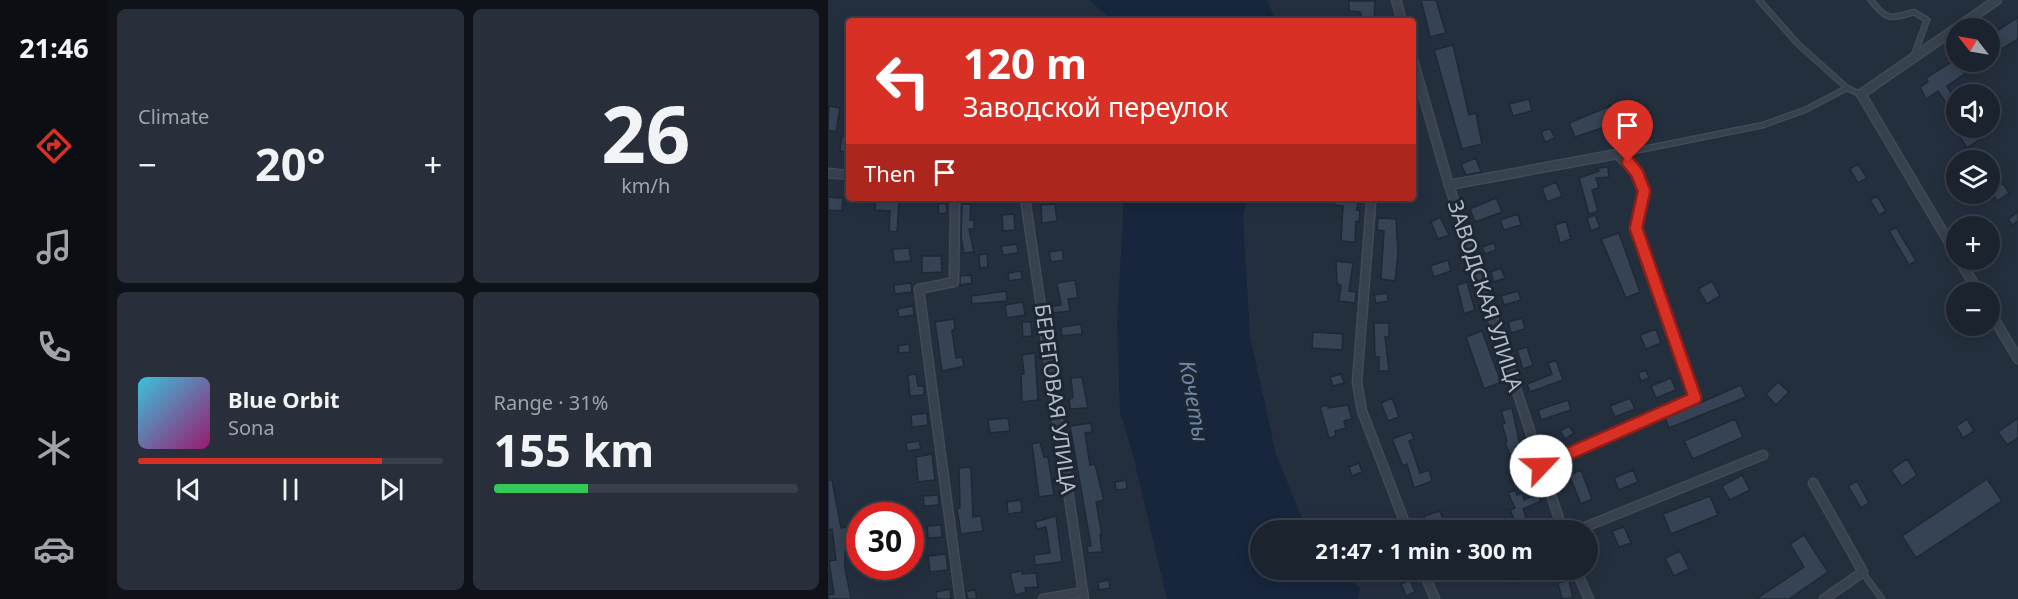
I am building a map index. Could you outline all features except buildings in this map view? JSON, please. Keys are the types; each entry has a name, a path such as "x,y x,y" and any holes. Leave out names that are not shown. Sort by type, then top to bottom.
{"street":[{"path":"1396,0 1401,18"},
{"path":"1946,237 1861,94 1996,0"},
{"name":"ЗАВОДСКАЯ УЛИЦА","path":"1416,70 1449,185 1559,520"},
{"path":"1449,185 1617,154 1637,173 1644,191 1636,228 1695,398 1541,466"},
{"path":"828,173 846,176"},
{"path":"955,201 954,282 919,289 960,599"},
{"name":"БЕРЕГОВАЯ УЛИЦА","path":"1025,201 1084,595"},
{"path":"1371,204 1357,382 1362,411 1404,520"},
{"path":"2000,329 2018,359"},
{"path":"1598,522 1763,455"},
{"path":"1813,483 1863,572 1824,599"},
{"path":"1428,580 1435,599"},
{"path":"1580,580 1589,599"},
{"path":"1043,599 1084,595"}],"lane":[{"path":"1759,0 1797,44 1847,88 1861,94"},
{"path":"1871,0 1881,14 1893,18 1914,12 1927,20 1913,58"},
{"path":"1617,154 1763,125 1805,110 1847,88"},
{"path":"1863,572 1882,599"}],"water":[{"path":"1089,0 1267,0 1275,18 1110,18"},
{"name":"Кочеты","path":"1124,201 1247,201 1243,215 1250,336 1276,454 1303,520 1250,520 1250,580 1350,580 1360,588 1358,599 1167,599 1133,455 1120,412 1117,324"}],"route":[{"path":"1541,466 1695,398 1636,228 1644,191 1637,173 1628,162"}]}
